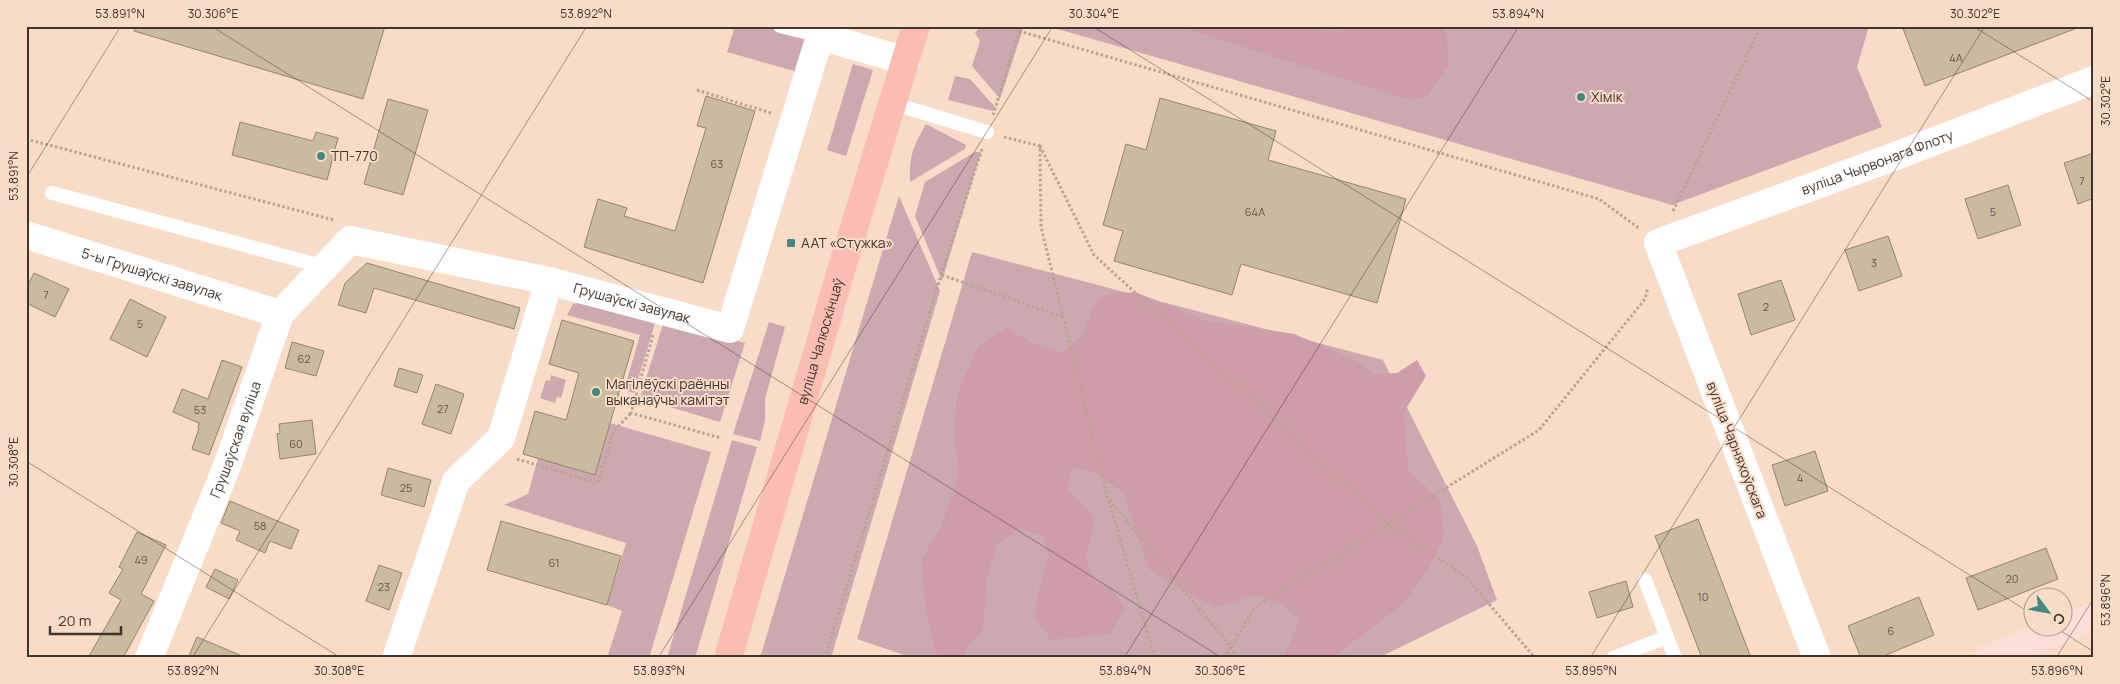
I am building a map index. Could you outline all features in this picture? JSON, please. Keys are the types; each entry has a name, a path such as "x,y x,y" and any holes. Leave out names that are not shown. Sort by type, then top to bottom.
{"main road":[{"name":"вуліца Чалюскінцаў","path":"728,658 842,267 916,26"},
{"path":"1988,658 2023,652 2094,617"}],"street":[{"path":"820,36 906,61"},
{"name":"Грушаўскі завулак","path":"350,240 549,281 730,329 820,36"},
{"name":"вуліца Чырвонага Флоту","path":"1658,242 1893,157 2094,80"},
{"name":"5-ы Грушаўскі завулак","path":"26,234 280,314"},
{"name":"Грушаўская вуліца","path":"149,658 226,466 280,314 350,240"},
{"name":"вуліца Чарняхоўскага","path":"1658,242 1817,658"},
{"path":"396,658 456,481 501,438 549,281"}],"lane":[{"path":"780,26 820,36"},
{"path":"892,103 987,132"},
{"path":"52,193 324,267"},
{"path":"1645,580 1675,658"},
{"path":"1613,658 1667,637"}],"path":[{"path":"825,658 941,275 1021,26"},
{"path":"1019,31 1599,199 1658,242 1761,26"},
{"path":"697,90 794,120"},
{"path":"987,132 1040,146 1094,255 1388,524 1466,578 1535,658"},
{"path":"26,140 341,222 350,240"},
{"path":"1040,146 1041,226 1108,498 1155,658"},
{"path":"941,275 1064,317"},
{"path":"1224,658 1256,606 1539,430 1645,299 1649,280"},
{"path":"487,451 598,483 614,431 631,413 660,310"},
{"path":"631,413 721,438"},
{"path":"1108,498 1231,647 1237,658"}],"shaded area":[{"path":"735,26 827,26 812,76 727,52"},
{"path":"981,26 1024,26 1000,99 972,66 980,41 975,33"},
{"name":"Хімік","path":"1047,26 1869,26 1857,67 1882,127 1672,205"},
{"path":"1178,26 1310,26 1330,31 1346,29 1350,26 1440,26 1447,33 1448,66 1427,97 1409,100"},
{"path":"853,64 873,70 846,156 827,150"},
{"path":"955,76 970,79 995,107 993,111 948,100"},
{"path":"926,124 966,145 965,149 910,182 910,165 913,152"},
{"path":"975,152 981,152 942,281 915,216 925,182"},
{"path":"899,196 940,291 831,658 760,658"},
{"path":"972,252 1383,360 1477,546 1497,600 1378,658 913,658 857,639"},
{"path":"1135,292 1208,321 1294,334 1354,359 1374,374 1397,373 1417,360 1426,376 1404,412 1408,469 1440,500 1444,537 1429,568 1402,605 1332,658 1286,658 1284,655 1300,620 1280,604 1257,595 1215,607 1178,588 1149,569 1124,494 1098,474 1073,468 1067,489 1084,505 1095,519 1086,559 1096,583 1112,588 1125,609 1110,634 1051,640 1035,618 1038,593 1048,557 1044,537 1019,528 996,545 987,580 983,631 969,643 962,658 941,658 935,651 926,612 921,561 942,524 959,474 954,433 957,394 979,345 1007,328 1031,342 1062,353 1084,333 1091,310 1103,295"},
{"path":"581,302 655,323 634,393 624,390 640,335 567,315 573,304"},
{"path":"769,322 785,327 765,399 765,421 760,441 733,434"},
{"path":"663,324 745,343 720,422 640,398"},
{"path":"551,375 566,380 561,398 557,397 555,403 540,398 546,380 550,381"},
{"path":"610,423 711,452 649,658 607,658 622,611 607,605 626,543 504,505 528,494 538,458"},
{"path":"732,440 757,447 695,658 667,658"}],"building":[{"path":"135,26 385,26 363,99 134,31"},
{"path":"1902,26 2076,26 2077,28 1925,86"},
{"path":"706,96 755,111 703,283 584,247 598,199 627,208 624,216 675,231 706,128 697,126"},
{"path":"1160,98 1276,131 1268,160 1406,199 1377,303 1241,264 1232,295 1114,261 1123,231 1103,225 1126,144 1146,150"},
{"path":"388,99 428,110 403,195 364,184"},
{"path":"240,122 313,141 316,132 338,138 327,180 232,155"},
{"path":"2094,153 2094,198 2078,204 2064,163"},
{"path":"2008,185 2021,225 1978,239 1965,199"},
{"path":"1888,236 1902,276 1859,291 1845,250"},
{"path":"367,263 520,308 514,329 374,288 366,313 338,305 345,283"},
{"path":"34,273 69,289 55,317 26,303 26,289"},
{"path":"1781,280 1795,320 1751,335 1738,294"},
{"path":"130,299 166,317 147,357 110,339"},
{"name":"Магілёўскі раённы выканаўчы камітэт","path":"562,320 634,341 595,475 523,454 535,411 566,420 579,373 549,364"},
{"path":"292,342 324,351 316,376 285,368"},
{"path":"222,360 242,367 209,455 192,449 199,423 173,412 182,389 208,399"},
{"path":"399,368 423,375 417,393 394,386"},
{"path":"436,384 464,394 451,434 422,424"},
{"path":"312,420 316,454 280,459 277,434 280,433 279,424"},
{"path":"1815,451 1828,491 1785,506 1772,465"},
{"path":"388,468 431,480 424,507 381,495"},
{"path":"230,501 299,530 291,549 270,541 265,553 236,540 240,531 221,523"},
{"path":"1698,519 1751,658 1702,658 1655,536"},
{"path":"501,521 621,556 607,605 487,570"},
{"path":"137,532 166,545 141,594 154,601 123,658 88,658 121,600 109,593 123,569 119,567"},
{"path":"2046,548 2058,579 2040,586 2022,586 2022,593 1978,610 1966,578"},
{"path":"379,565 402,573 389,610 366,601"},
{"path":"215,569 238,580 229,599 206,587"},
{"path":"1626,581 1633,607 1597,618 1589,592"},
{"path":"1919,597 1934,635 1879,658 1861,658 1848,626"},
{"path":"197,637 247,658 188,658"}],"place":[{"name":"Хімік","path":"1581,97"},
{"name":"ТП-770","path":"321,156"},
{"name":"ААТ «Стужка»","path":"791,243"},
{"name":"Магілёўскі раённы выканаўчы камітэт","path":"596,392"}]}
